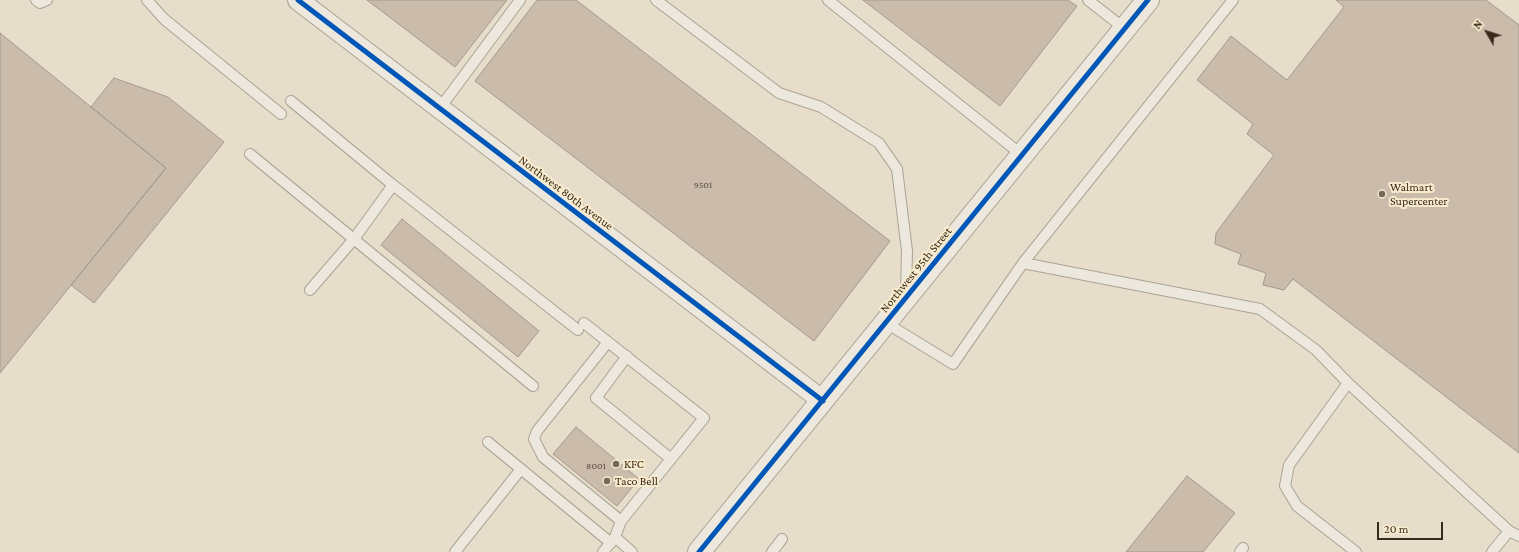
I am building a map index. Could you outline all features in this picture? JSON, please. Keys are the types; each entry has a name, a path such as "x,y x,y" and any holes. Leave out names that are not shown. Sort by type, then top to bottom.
{"street":[{"name":"Northwest 80th Avenue","path":"298,0 823,401"},
{"name":"Northwest 95th Street","path":"698,552 823,401 1148,0"}],"lane":[{"path":"36,0 40,3 47,0"},
{"path":"147,0 164,19 282,114"},
{"path":"440,108 520,0"},
{"path":"656,0 779,93 821,107 879,143 897,169 907,251 906,298"},
{"path":"828,0 1022,155"},
{"path":"1088,0 1124,29"},
{"path":"886,323 953,364 1023,263 1232,0"},
{"path":"291,101 393,185 581,326 608,342 627,356 704,418 621,521 613,540 603,552"},
{"path":"250,154 533,386"},
{"path":"310,290 354,239 393,185"},
{"path":"1023,263 1260,309 1316,350 1348,382 1509,531 1519,536"},
{"path":"608,342 537,431 534,439 543,457 621,521"},
{"path":"627,356 596,398 671,459"},
{"path":"1348,382 1290,465 1285,486 1297,506 1356,552"},
{"path":"488,442 613,540 632,552"},
{"path":"455,552 521,469"},
{"path":"1492,552 1509,531"},
{"path":"772,552 782,538"}],"building":[{"path":"367,0 507,0 455,67"},
{"path":"537,0 576,0 890,241 814,341 475,81"},
{"path":"863,0 1068,0 1077,6 1000,106"},
{"name":"Walmart Supercenter","path":"1336,0 1486,0 1519,25 1519,453 1293,279 1284,290 1263,285 1266,273 1238,264 1241,254 1215,244 1216,233 1274,155 1247,134 1253,124 1197,80 1231,36 1287,80 1344,7"},
{"path":"0,33 166,168 0,373"},
{"path":"114,78 168,97 224,142 94,303 71,285 166,168 91,107"},
{"path":"402,219 539,331 518,357 381,245"},
{"path":"576,427 639,479 617,506 553,454"},
{"path":"1187,476 1235,513 1203,552 1126,552"}],"cycle path":[{"path":"298,0 823,401"},
{"path":"699,552 1148,0"}],"place":[{"name":"Walmart Supercenter","path":"1382,194"},
{"name":"KFC","path":"616,464"},
{"name":"Taco Bell","path":"607,481"}]}
